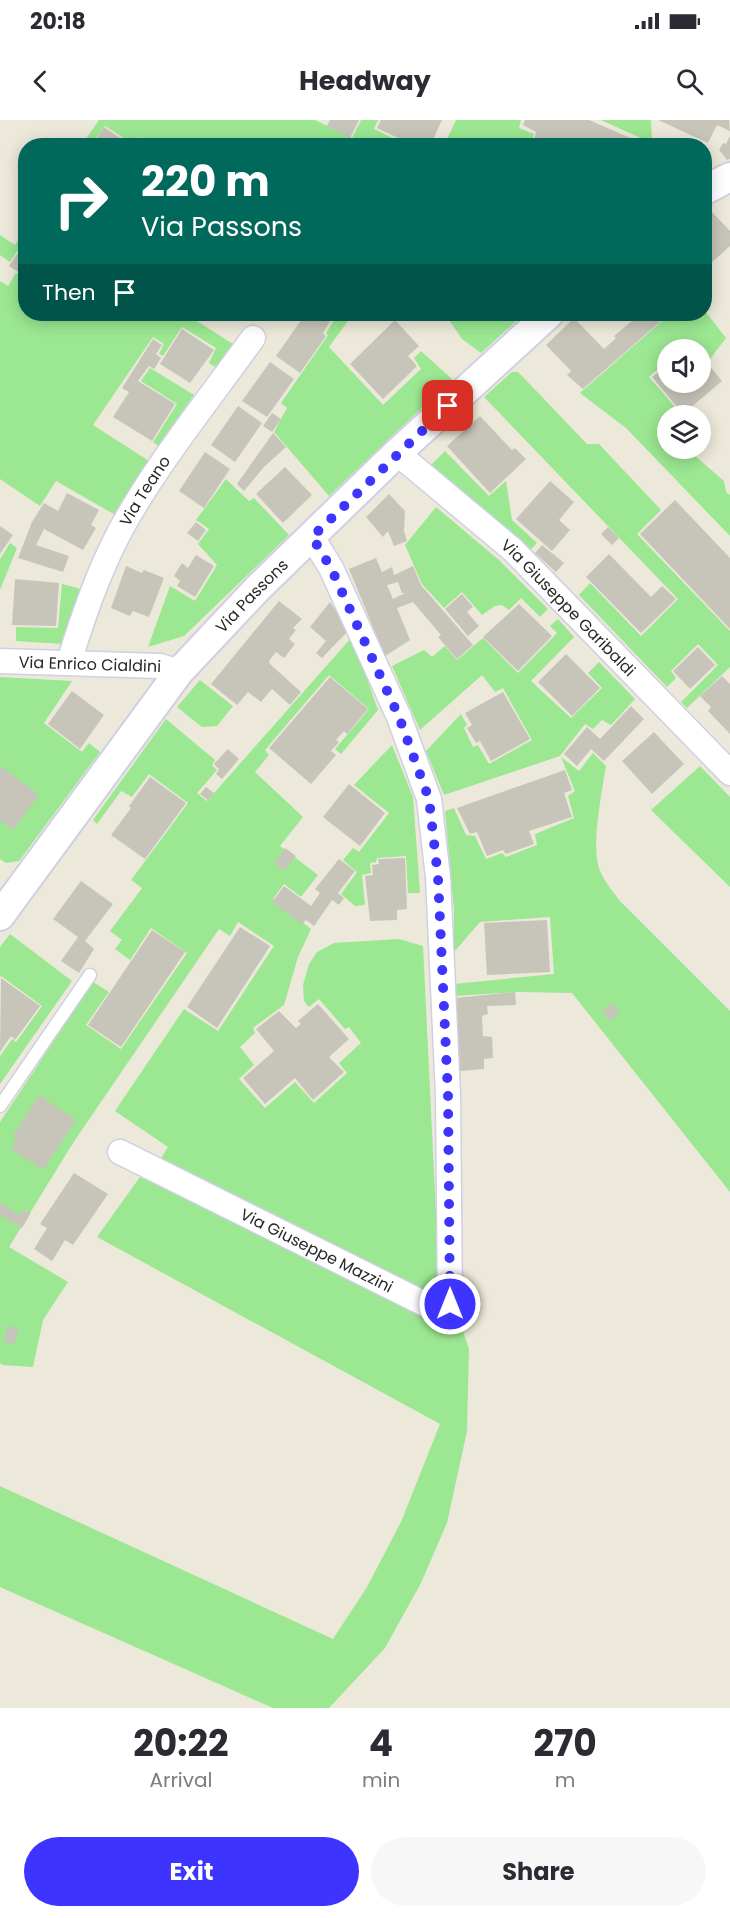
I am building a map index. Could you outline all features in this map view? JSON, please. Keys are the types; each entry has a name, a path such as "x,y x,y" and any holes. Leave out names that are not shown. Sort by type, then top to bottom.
{"street":[{"path":"712,186 730,177"},
{"name":"Via Passons","path":"0,916 178,672 257,589 397,453 541,321"},
{"name":"Via Teano","path":"69,662 91,592 121,530 159,468 253,338"},
{"name":"Via Giuseppe Garibaldi","path":"397,453 513,550 730,773"},
{"name":"Via Giuseppe Mazzini","path":"120,1152 437,1310 450,1304 448,1095 438,877 429,799 399,717 331,568 312,537"},
{"name":"Via Enrico Cialdini","path":"0,661 160,666 178,672"}],"lane":[{"path":"0,1106 90,975"}],"green space":[{"path":"99,120 315,120 352,138 124,138 105,126 96,138 87,138"},
{"path":"361,120 378,120 374,129 393,138 352,138"},
{"path":"456,120 521,120 519,128 534,134 533,138 447,138"},
{"path":"601,120 651,120 652,138 641,138"},
{"path":"0,235 15,245 18,240 18,250 10,262 0,255"},
{"path":"16,273 18,274 18,321 197,321 233,344 217,368 209,363 216,348 182,327 163,356 159,354 164,344 153,337 93,425 149,461 117,516 56,481 40,506 0,479 0,281 8,286"},
{"path":"712,320 726,338 711,358 711,339 657,339 657,370 649,377 657,386 657,393 663,393 673,405 657,405 657,459 699,459 724,481 726,492 730,495 730,536 626,428 580,393 662,321"},
{"path":"333,321 348,321 329,347 383,405 421,369 414,358 421,351 452,379 329,496 274,432 287,408 281,403 328,335 326,333"},
{"path":"450,321 516,321 481,353 462,339"},
{"path":"150,368 194,395 158,446 153,442 177,404 141,381"},
{"path":"512,372 518,372 587,444 599,444 661,510 637,534 730,631 730,667 687,708 681,702 718,665 698,644 671,671 676,678 667,687 579,595 590,583 641,636 678,599 484,397"},
{"path":"445,451 489,496 506,481 512,520 537,543 530,550 431,465"},
{"path":"226,479 249,501 254,498 289,535 184,636 148,647 170,586 195,601 217,565 198,544 209,529 196,520"},
{"path":"436,507 500,561 548,609 540,617 521,598 509,610 502,605 495,606 482,615 462,592 444,608 422,584 405,545"},
{"path":"10,543 17,548 0,590 0,559"},
{"path":"62,584 81,589 63,644 16,641 16,627 58,628"},
{"path":"558,619 574,637 531,681 571,718 602,688 588,673 599,662 635,699 611,725 602,720 593,729 585,724 560,756 444,795 426,751 461,714 467,725 464,728 473,747 478,745 489,764 532,740 503,688 495,692 482,675 420,730 392,666 424,650 432,657 445,646 457,660 483,638 518,673 557,633 550,626"},
{"path":"352,637 378,710 341,754 335,749 369,709 329,675 265,750 269,755 255,772 303,817 280,846 318,875 301,897 284,884 273,899 311,929 298,957 284,1005 253,1028 255,1033 240,1047 254,1065 239,1079 265,1108 295,1082 314,1103 347,1073 339,1063 361,1043 349,1027 345,1029 319,999 309,1007 304,1001 303,985 309,964 317,952 334,943 399,939 423,946 440,1296 427,1297 160,1160 168,1147 115,1111 184,1009 218,1031 274,946 238,922 230,936 219,929 73,1143 9,1247 68,1282 43,1320 33,1367 2,1365 0,1363 0,1122 93,982 109,992 86,1025 121,1049 187,953 151,928 130,960 115,949 122,940 110,931 142,888 131,880 188,803 149,774 132,797 121,791 97,824 93,820 166,719 215,760 212,765 217,770 197,793 207,801"},
{"path":"0,677 72,681 44,723 82,752 89,743 100,752 19,861 6,863 0,859"},
{"path":"200,680 233,706 217,726 202,727 177,707"},
{"path":"392,745 413,797 420,893 408,893 406,856 377,858 376,862 370,863 371,873 362,875 365,905 355,906 341,894 357,872 343,860 353,848 359,852 389,813 354,785"},
{"path":"593,753 606,766 596,846 599,868 603,877 619,900 730,1011 730,1192 572,993 519,992 454,996 454,984 554,974 550,917 480,922 454,952 454,909 445,811 454,808 466,835 475,836 486,859 502,853 506,857 537,845 535,834 574,818 568,796 575,791 561,757 579,771"},
{"path":"700,766 730,797 730,887 651,810"},
{"path":"10,934 72,981 0,1084 0,1056 12,1039 16,1042 42,1006 0,977 0,947"},
{"path":"140,1177 430,1318 454,1305 469,1349 467,1431 447,1523 421,1583 385,1648 329,1708 273,1708 0,1587 0,1486 333,1639 367,1587 401,1522 440,1424 97,1237"}],"building":[{"path":"330,120 359,120 350,138 327,126"},
{"path":"381,120 442,120 434,138 398,138 377,128"},
{"path":"525,120 589,120 631,138 534,138 536,132 523,125"},
{"path":"658,120 729,120 730,131 717,125 710,138 697,138"},
{"path":"104,127 120,138 97,138"},
{"path":"730,136 730,159 727,160 719,150"},
{"path":"712,212 730,231 730,246 712,262"},
{"path":"18,253 18,272 9,266"},
{"path":"301,321 330,321 323,333 326,336 300,373 276,356"},
{"path":"394,321 419,346 408,356 417,366 383,399 350,364"},
{"path":"571,321 577,321 604,349 616,338 614,336 632,321 661,321 583,389 567,375 571,371 546,345"},
{"path":"182,329 214,350 190,383 160,364"},
{"path":"153,339 162,345 156,354 161,358 154,369 149,366 138,381 175,404 152,441 113,417 129,392 122,388"},
{"path":"270,362 294,379 267,417 242,401"},
{"path":"711,368 722,381 711,390"},
{"path":"657,373 657,383 652,377"},
{"path":"665,393 708,393 694,405 675,405"},
{"path":"238,406 262,423 235,462 211,445"},
{"path":"272,413 281,419 272,432 263,426"},
{"path":"480,416 512,450 515,448 526,459 490,493 447,446"},
{"path":"273,433 286,447 264,467 244,491 237,484"},
{"path":"205,452 230,469 204,508 179,491"},
{"path":"285,467 312,495 283,523 256,494"},
{"path":"550,481 574,502 559,520 570,530 552,551 516,519"},
{"path":"67,493 99,510 91,525 96,528 83,550 44,529 36,545 69,556 63,572 18,558 32,522 44,503 58,511"},
{"path":"389,494 405,511 404,531 407,541 394,546 388,531 383,537 366,517"},
{"path":"675,500 730,558 730,629 640,534"},
{"path":"196,522 206,530 198,541 187,533"},
{"path":"0,526 13,535 0,554"},
{"path":"608,527 619,538 612,545 601,534"},
{"path":"542,545 564,563 556,572 535,553"},
{"path":"609,554 651,597 662,586 676,599 641,633 586,577"},
{"path":"196,555 214,566 195,597 177,586 180,581 174,576 182,563 188,568"},
{"path":"376,558 382,572 392,567 394,575 413,566 421,585 473,645 457,659 438,637 441,635 413,602 397,608 410,640 385,656 349,569","holes":["398,582 402,593 405,593 393,599 387,585"]},
{"path":"126,566 142,573 144,570 164,578 149,617 133,611 130,616 111,608"},
{"path":"15,579 59,583 56,626 12,625"},
{"path":"462,594 473,607 467,612 479,626 468,636 445,609"},
{"path":"279,601 302,619 293,628 296,630 289,639 295,644 284,658 276,652 269,661 301,692 290,705 272,689 261,702 248,692 237,705 211,684"},
{"path":"330,602 349,630 322,658 316,653 326,641 310,627"},
{"path":"519,604 552,636 518,671 483,637"},
{"path":"698,647 715,665 690,689 673,671"},
{"path":"566,654 600,688 572,716 538,682"},
{"path":"722,676 730,684 730,734 708,711 711,707 700,696"},
{"path":"330,677 368,709 347,734 344,731 336,740 339,742 331,751 336,755 311,784 269,748"},
{"path":"72,691 104,715 80,749 48,724"},
{"path":"503,692 530,739 491,761 480,741 476,743 467,728 472,725 465,713"},
{"path":"631,706 644,719 604,761 591,749 577,766 564,754 587,727 600,739"},
{"path":"654,732 684,764 652,794 622,761"},
{"path":"228,749 239,759 222,779 216,774 219,769 214,764"},
{"path":"0,766 39,795 13,830 0,820"},
{"path":"565,770 572,790 564,793 572,817 529,831 534,844 506,854 503,850 487,856 477,832 470,834 457,808"},
{"path":"150,777 186,803 145,859 111,835"},
{"path":"349,784 385,813 360,846 323,817"},
{"path":"206,787 214,793 208,800 200,794"},
{"path":"285,848 296,856 284,871 274,863"},
{"path":"405,858 407,909 397,910 397,920 370,921 365,876 373,875 372,865 379,864 378,859"},
{"path":"339,859 355,871 338,893 344,898 339,905 332,900 314,926 306,920 302,924 272,902 284,886 311,906 320,893 315,889"},
{"path":"81,881 113,904 85,941 94,949 79,973 61,961 78,937 53,919"},
{"path":"547,920 550,972 487,975 484,923"},
{"path":"240,927 270,946 217,1028 187,1007"},
{"path":"152,930 185,952 121,1047 88,1025"},
{"path":"1,978 40,1006 15,1040 11,1036 0,1052"},
{"path":"515,992 516,1005 487,1006 488,1014 482,1016 483,1036 492,1037 493,1058 484,1059 484,1069 460,1071 455,998"},
{"path":"612,1003 620,1012 610,1021 602,1011"},
{"path":"318,1004 349,1039 329,1057 344,1072 313,1100 295,1078 265,1104 243,1078 274,1051 256,1029 279,1011 296,1028 301,1024 298,1021"},
{"path":"39,1095 76,1120 43,1170 11,1149 17,1140 12,1137"},
{"path":"74,1173 108,1194 73,1245 65,1240 52,1261 34,1249 47,1228 40,1224"},
{"path":"0,1202 19,1215 22,1210 31,1213 22,1228 0,1215"},
{"path":"7,1326 18,1328 15,1344 4,1342"}],"route":[{"path":"448,406 312,537 331,568 399,717 429,799 438,877 448,1095 450,1304"}]}
